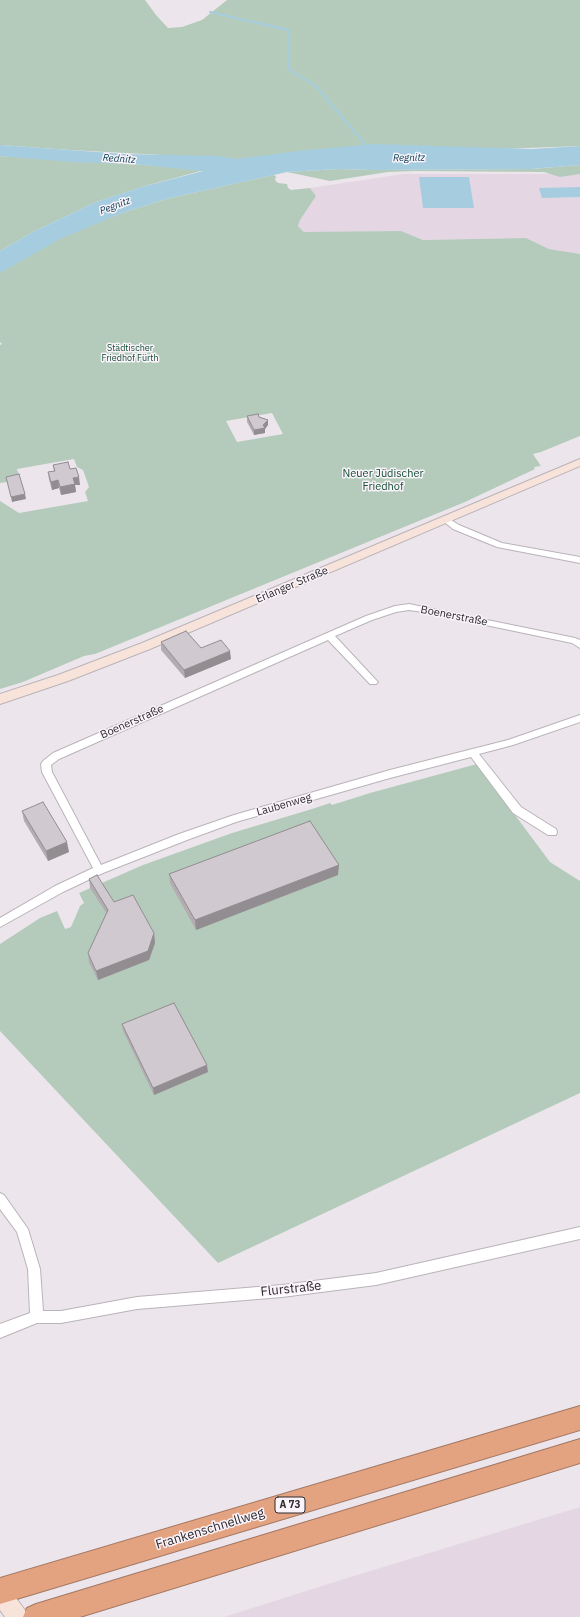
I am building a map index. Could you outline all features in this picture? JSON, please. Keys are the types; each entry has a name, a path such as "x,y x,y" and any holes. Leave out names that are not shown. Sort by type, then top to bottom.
{"highway":[{"name":"Frankenschnellweg","path":"0,1592 580,1418"},
{"path":"36,1617 580,1451"}],"main road":[{"name":"Erlanger Straße","path":"0,699 97,666 446,520 580,462"},
{"path":"0,1592 18,1617"}],"street":[{"path":"446,520 456,527 500,545 580,560"},
{"name":"Boenerstraße","path":"99,870 47,772 46,764 48,761 63,752 370,618 395,609 409,607 575,641 580,645"},
{"path":"330,636 373,682"},
{"name":"Laubenweg","path":"0,923 52,893 99,870 234,819 390,774 510,743 580,718"},
{"path":"473,753 516,810 552,832"},
{"path":"0,1198 22,1229 34,1269 37,1317"},
{"name":"Flurstraße","path":"0,1331 37,1317 61,1317 137,1303 282,1291 376,1279 580,1233"}],"shaded area":[{"path":"580,172 580,254 549,249 526,238 423,240 401,231 310,233 304,232 298,226 300,220 316,196 310,188 403,174 539,174"},
{"path":"580,1507 580,1617 224,1617 344,1579"}],"green space":[{"path":"0,0 145,0 168,28 182,27 202,20 227,0 580,0 580,146 236,159 0,145"},
{"path":"0,156 204,170 142,187 96,202 33,232 0,251"},
{"path":"580,165 580,174 560,177 544,172 414,171 388,172 330,181 287,172 339,169 531,169"},
{"name":"Städtischer Friedhof Fürth","path":"273,175 276,176 275,180 278,183 287,184 288,188 291,190 310,188 316,196 300,220 298,226 304,232 401,231 423,240 526,238 549,249 580,254 580,436 533,454 541,466 534,467 535,469 465,502 95,654 84,656 23,682 0,689 0,501 19,513 88,501 85,492 89,487 83,470 77,467 74,459 17,469 20,480 0,483 0,345 2,344 0,342 0,261 122,213 166,199","holes":["272,413 283,434 237,442 226,421"]},
{"path":"477,764 550,862 580,881 580,1093 218,1263 0,1031 0,944 40,918 57,911 65,929 71,927 80,906 84,903 79,893 143,865 232,833 330,803 332,805 370,793"}],"water":[{"path":"374,144 532,149 580,146 580,165 531,169 339,169 287,172 166,199 122,213 60,239 0,273 0,251 33,232 96,202 142,187 203,171 133,164 72,162 0,156 0,145 125,154 219,156 236,159 298,151"},
{"path":"419,177 469,177 474,208 423,208"},
{"path":"580,187 580,197 542,198 539,188"}],"building":[{"path":"258,414 259,417 268,420 263,425 265,428 254,430 247,416"},
{"path":"68,462 70,469 76,468 79,477 73,478 75,484 60,487 58,480 51,482 48,472 55,471 53,465"},
{"path":"19,474 25,494 11,497 6,477"},
{"path":"186,631 201,648 221,640 230,651 184,670 161,642"},
{"path":"43,802 67,842 46,851 22,811"},
{"path":"310,821 339,865 195,920 169,874"},
{"path":"97,875 114,902 133,895 154,933 148,951 96,971 88,953 108,910 89,879"},
{"path":"174,1003 207,1065 153,1088 122,1024"}],"waterway":[{"path":"210,12 288,30 288,69 316,86 368,148"}],"water label":[{"name":"Regnitz","path":"409,158"},
{"name":"Rednitz","path":"119,159"},
{"name":"Pegnitz","path":"115,206"}],"park label":[{"name":"Neuer Jüdischer Friedhof","path":"383,480"}]}
